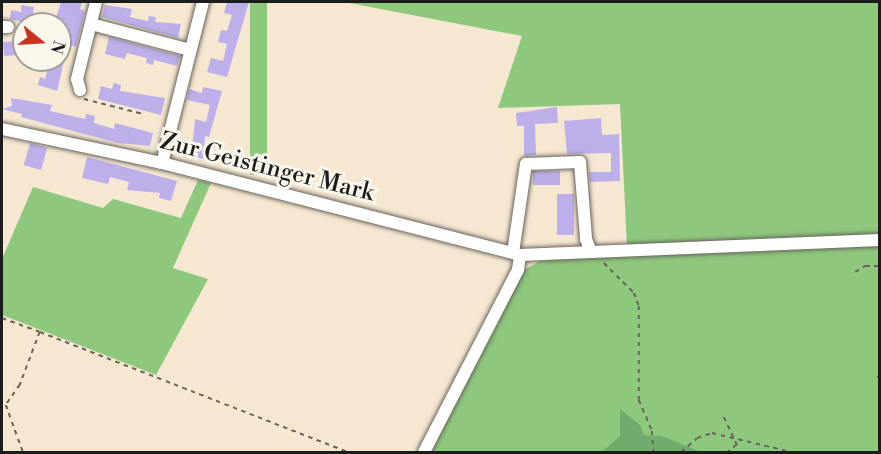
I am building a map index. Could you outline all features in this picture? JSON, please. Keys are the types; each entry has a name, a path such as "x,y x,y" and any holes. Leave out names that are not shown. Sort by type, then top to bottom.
{"street":[{"path":"80,90 77,78 96,2"},
{"path":"162,163 203,2"},
{"path":"91,24 190,50"},
{"name":"Zur Geistinger Mark","path":"2,129 162,163 517,254 879,240"},
{"path":"424,453 518,270 517,254 526,164 580,162 586,239 591,252"}],"path":[{"path":"80,90 84,100 143,114"},
{"path":"591,252 634,293 639,306 639,400 652,430 654,453"},
{"path":"855,272 865,266 879,266"},
{"path":"2,318 348,453"},
{"path":"23,453 6,405 20,385 40,332"},
{"path":"724,417 737,445 728,453"},
{"path":"681,453 697,438 712,433 791,453"}],"green space":[{"path":"250,2 267,2 267,175 250,175"},
{"path":"344,2 879,2 879,234 627,247 620,104 498,108 522,36"},
{"path":"198,180 211,183 173,268 208,279 156,375 2,315 2,259 33,187 103,208 113,199 181,218"},
{"path":"879,244 879,452 432,452 522,271 544,259"},
{"path":"620,409 640,425 644,435 662,436 701,452 602,452 620,436"}],"building":[{"path":"61,2 82,2 80,9 85,11 76,47 72,46 72,12 58,12"},
{"path":"227,2 249,2 227,77 207,72 211,58 223,61 227,44 218,42 221,30 227,31 232,15 224,13"},
{"path":"21,5 34,7 33,12 21,12"},
{"path":"105,5 132,9 130,17 148,21 149,16 156,17 155,22 181,24 178,38 102,17"},
{"path":"109,37 180,56 177,66 154,60 153,65 146,63 147,58 127,53 125,59 105,54"},
{"path":"12,41 12,55 4,56 3,42"},
{"path":"47,72 61,72 57,91 38,85 40,77 45,79"},
{"path":"114,83 121,85 120,91 165,98 161,115 98,99 101,86 112,89"},
{"path":"203,87 222,91 209,137 205,136 203,159 181,154 183,146 192,148 195,119 206,122 210,105 187,100 189,89 202,93"},
{"path":"11,98 52,105 50,111 85,119 86,114 95,116 94,123 114,129 115,123 153,133 150,146 118,143 21,117 22,114 2,109 12,106"},
{"path":"557,107 558,123 535,124 536,155 524,156 524,126 517,126 516,113"},
{"path":"601,118 602,135 619,134 620,181 590,182 589,172 611,172 611,153 567,154 564,121"},
{"path":"30,143 47,148 41,170 24,165"},
{"path":"87,157 177,181 171,201 159,198 160,193 127,190 129,182 110,177 108,184 82,178"},
{"path":"533,171 560,171 560,185 533,185"},
{"path":"557,194 574,194 574,235 557,235"}]}
